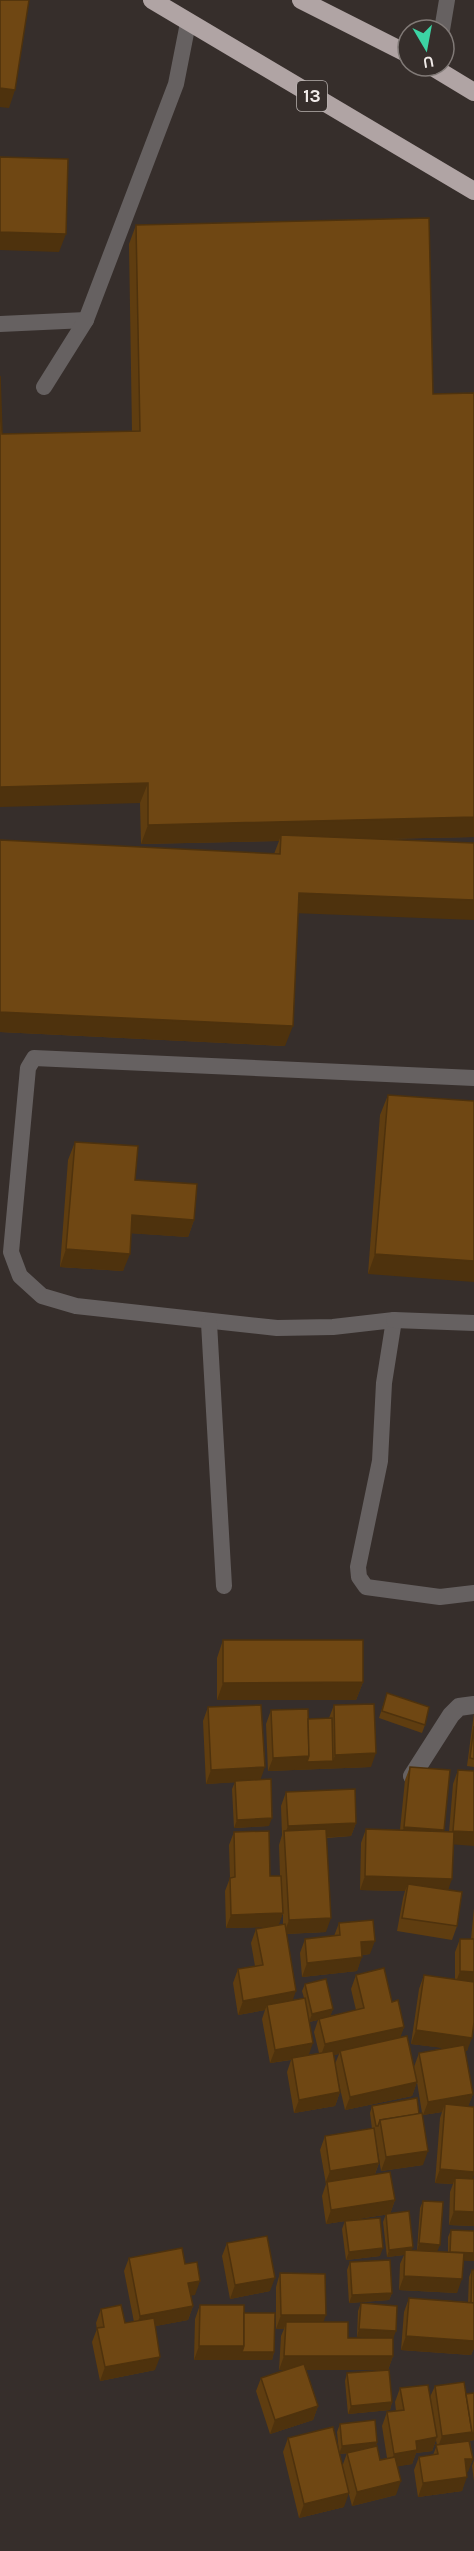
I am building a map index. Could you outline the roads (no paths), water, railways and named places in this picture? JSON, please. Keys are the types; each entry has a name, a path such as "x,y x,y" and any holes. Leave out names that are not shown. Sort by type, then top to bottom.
{"highway":[{"name":"13","path":"152,0 474,191"},
{"path":"301,0 396,48"},
{"path":"452,78 474,92"}],"street":[{"path":"412,1776 451,1715 459,1707 474,1705"}],"lane":[{"path":"444,18 447,0"},
{"path":"44,387 86,320 176,84 188,22"},
{"path":"0,324 86,320"},
{"path":"474,1078 34,1058 28,1068 11,1252 20,1276 42,1296 76,1306 209,1323 277,1328 333,1327 394,1320 474,1323"},
{"path":"394,1320 384,1383 380,1461 358,1567 359,1577 366,1587 440,1597 474,1593"},
{"path":"209,1323 224,1586"}]}
